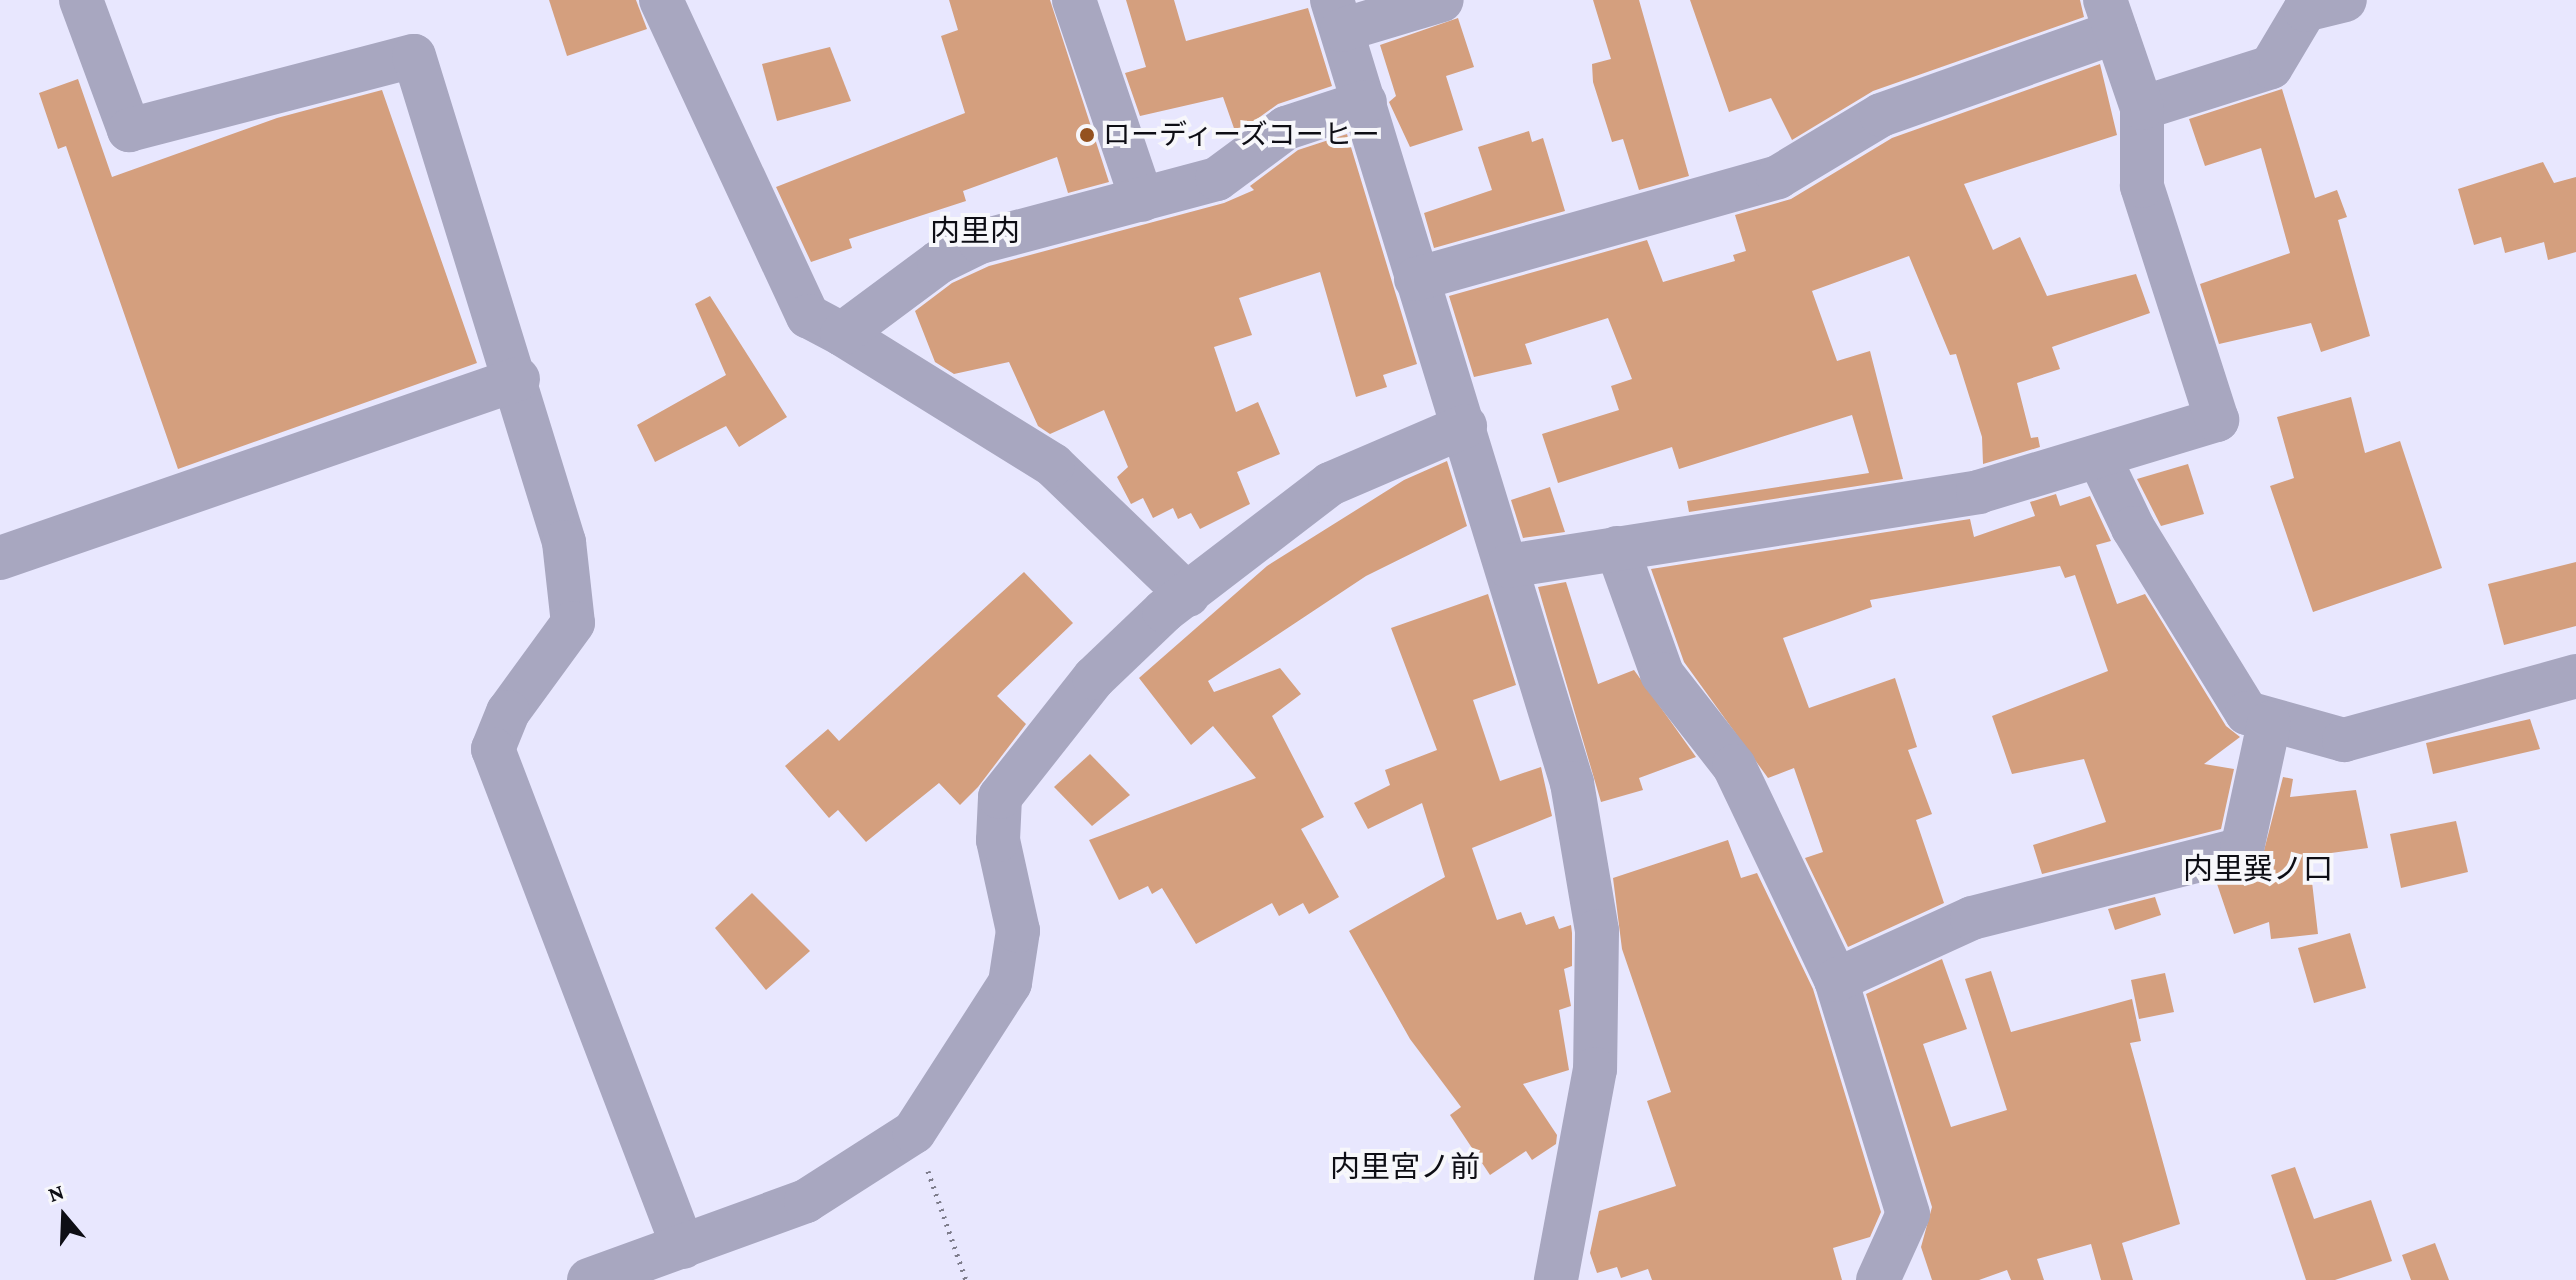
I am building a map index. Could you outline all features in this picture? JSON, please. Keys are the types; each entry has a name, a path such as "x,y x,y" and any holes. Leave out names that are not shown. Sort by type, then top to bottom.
{"street":[{"path":"81,0 129,130 414,56 518,379 564,542 573,623 508,712 493,749 683,1247"},
{"path":"661,0 808,316 1053,465 1188,595"},
{"path":"1074,0 1142,200"},
{"path":"1442,0 1337,15 1572,783 1597,931 1595,1069 1556,1280"},
{"path":"2142,108 2271,67 2305,10 2344,0"},
{"path":"1416,279 1778,177 1881,115 2110,16 2142,108 2142,186 2217,420 1978,492 1508,566"},
{"path":"842,334 939,262 980,242 1217,179 1286,128 1365,102"},
{"path":"0,558 518,379"},
{"path":"589,1280 806,1201 914,1132 1010,983 1018,931 998,840 1000,797 1094,678 1188,595 1330,484 1465,426"},
{"path":"2099,457 2229,693 2269,723 2344,740 2576,676"},
{"path":"1617,548 1662,674 1734,766 1836,980 1908,1214 1878,1280"},
{"path":"1836,980 1972,918 2242,849 2269,723"}],"path":[{"path":"914,1132 966,1280"}],"building":[{"path":"549,0 636,0 647,29 567,56"},
{"path":"949,0 1050,0 1109,182 1068,193 1057,157 963,191 966,201 849,239 852,248 811,262 776,187 965,113 941,36 958,30"},
{"path":"1126,0 1174,0 1186,41 1308,8 1332,86 1278,104 1236,134 1223,97 1140,116 1125,73 1146,67"},
{"path":"1593,0 1639,0 1689,176 1639,190 1623,139 1612,142 1593,82 1592,64 1611,59"},
{"path":"1690,0 2080,0 2084,17 1873,91 1792,140 1771,98 1729,112"},
{"path":"1458,18 1474,67 1446,76 1463,130 1410,147 1389,102 1396,96 1380,45"},
{"path":"830,47 851,101 777,121 762,64"},
{"path":"2100,64 2117,135 1964,184 1993,250 2020,237 2047,296 2136,274 2150,313 2052,347 2060,369 2017,383 2031,438 2038,437 2040,447 1983,464 1982,437 1956,354 1950,355 1909,256 1812,291 1837,361 1870,351 1903,479 1689,512 1687,501 1869,473 1852,415 1679,469 1672,447 1558,483 1542,434 1619,410 1611,386 1632,379 1608,318 1525,344 1532,364 1474,377 1449,296 1647,240 1663,282 1735,261 1733,255 1746,251 1735,215 1791,199 1892,138"},
{"path":"78,79 112,177 277,118 382,90 477,363 178,469 66,146 58,149 39,93"},
{"path":"2282,89 2315,198 2337,190 2347,217 2338,220 2370,336 2321,352 2311,323 2219,344 2200,284 2290,253 2261,148 2205,166 2189,119"},
{"path":"1529,131 1532,142 1543,138 1565,211 1434,248 1424,213 1492,190 1478,147"},
{"path":"1347,134 1417,364 1383,375 1387,387 1356,397 1320,272 1239,298 1252,335 1214,347 1236,412 1258,402 1280,454 1237,472 1250,504 1200,529 1191,513 1178,519 1173,508 1153,518 1143,498 1131,504 1117,477 1128,467 1104,410 1050,434 1038,426 1009,362 954,374 935,362 915,311 952,283 989,266 1224,203 1254,190 1250,186 1298,150"},
{"path":"2543,162 2554,183 2576,177 2576,252 2548,260 2544,242 2505,253 2501,237 2474,245 2458,189"},
{"path":"710,296 787,417 739,447 726,426 655,462 637,425 726,375 695,304"},
{"path":"2351,397 2365,453 2400,441 2442,568 2313,612 2270,486 2294,478 2277,417"},
{"path":"1447,461 1467,526 1366,576 1208,681 1214,692 1280,668 1301,694 1272,716 1324,817 1301,829 1339,897 1309,914 1303,903 1279,916 1272,903 1196,944 1162,888 1152,894 1148,886 1119,900 1089,840 1256,778 1213,726 1191,745 1139,678 1267,566 1404,480"},
{"path":"2188,464 2204,514 2161,526 2137,479"},
{"path":"1550,487 1565,532 1523,538 1511,500"},
{"path":"2056,494 2060,506 2090,496 2111,541 2096,545 2117,604 2145,594 2226,726 2240,737 2204,764 2234,769 2221,829 2042,874 2033,845 2106,822 2084,759 2012,774 1992,716 2108,671 2075,575 2065,578 2060,566 1870,600 1872,607 1783,638 1809,708 1895,678 1917,747 1908,750 1932,814 1916,820 1944,903 1848,947 1805,858 1823,852 1794,768 1768,778 1684,662 1651,569 1970,519 1974,537 2035,516 2030,502"},
{"path":"2576,562 2576,626 2504,645 2488,584"},
{"path":"1024,572 1073,623 997,696 1026,724 978,787 960,805 939,783 866,842 838,810 829,818 785,766 828,729 839,741"},
{"path":"1566,582 1598,684 1634,670 1696,757 1639,778 1643,790 1601,802 1538,587"},
{"path":"1488,594 1516,685 1473,700 1500,781 1541,767 1552,816 1472,848 1497,920 1521,912 1526,925 1554,916 1559,929 1571,925 1572,933 1572,966 1564,969 1571,1006 1559,1010 1569,1070 1523,1084 1557,1135 1556,1144 1532,1160 1526,1151 1490,1175 1450,1115 1461,1107 1410,1039 1349,931 1445,877 1422,803 1368,829 1354,803 1390,785 1385,770 1437,750 1391,628"},
{"path":"2530,719 2540,749 2433,774 2426,743"},
{"path":"1090,754 1130,795 1092,826 1054,787"},
{"path":"2283,777 2293,779 2290,797 2356,790 2368,848 2309,856 2318,934 2271,939 2269,922 2234,934 2216,881 2260,866"},
{"path":"2456,821 2468,872 2401,888 2390,834"},
{"path":"1728,840 1741,878 1757,873 1813,989 1881,1212 1870,1237 1833,1248 1842,1280 1652,1280 1648,1269 1621,1278 1617,1267 1597,1273 1590,1253 1599,1211 1676,1186 1647,1101 1671,1092 1622,949 1613,878"},
{"path":"752,893 810,951 766,990 715,928"},
{"path":"2155,897 2161,915 2115,930 2108,909"},
{"path":"2350,933 2366,988 2314,1003 2298,948"},
{"path":"1942,959 1967,1029 1923,1044 1951,1127 2007,1110 1965,979 1991,971 2011,1032 2132,999 2141,1041 2130,1043 2180,1224 2122,1243 2133,1280 2101,1280 2091,1244 2037,1259 2044,1280 2011,1280 2007,1270 1979,1280 1932,1280 1921,1247 1932,1207 1866,994"},
{"path":"2165,973 2174,1012 2139,1019 2131,980"},
{"path":"2295,1167 2314,1219 2371,1200 2392,1261 2335,1280 2306,1280 2271,1175"},
{"path":"2435,1243 2449,1280 2411,1280 2402,1255"}],"place":[{"name":"ローディーズコーヒー","path":"1087,135"}],"district":[{"name":"内里内","path":"975,231"},
{"name":"内里巽ノ口","path":"2258,869"},
{"name":"内里宮ノ前","path":"1405,1167"}]}
